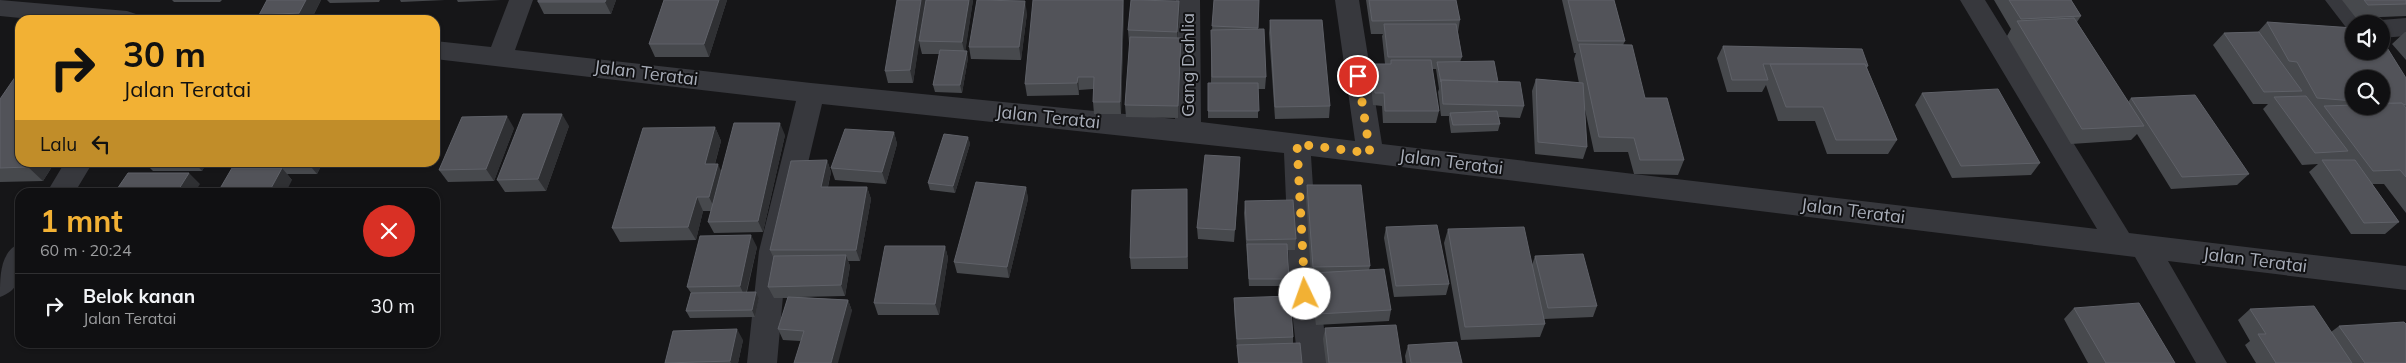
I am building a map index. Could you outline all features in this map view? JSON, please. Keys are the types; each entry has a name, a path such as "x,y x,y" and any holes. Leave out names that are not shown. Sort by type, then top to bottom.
{"street":[{"path":"500,56 521,0"},
{"name":"Gang Dahlia","path":"1188,0 1188,131"},
{"path":"1347,0 1370,153"},
{"path":"1972,0 2132,245 2212,363"},
{"path":"2337,0 2350,15"},
{"path":"0,7 78,15"},
{"path":"2390,28 2406,27"},
{"name":"Jalan Teratai","path":"440,50 811,93 1188,131 2406,278"},
{"path":"762,363 773,251 811,93"},
{"path":"1297,144 1305,294 1313,363"},
{"path":"64,188 77,167"},
{"path":"0,285 15,262"}],"building":[{"path":"267,0 306,0 299,13 259,15"},
{"path":"538,0 606,0 605,2 538,2"},
{"path":"664,0 719,0 704,44 649,44"},
{"path":"897,0 921,0 910,70 885,71"},
{"path":"926,0 969,0 962,42 919,41"},
{"path":"977,0 1025,1 1019,47 969,47"},
{"path":"1033,0 1123,0 1120,102 1093,102 1094,77 1078,77 1077,83 1025,84"},
{"path":"1131,0 1179,1 1177,32 1128,30"},
{"path":"1214,0 1259,0 1258,28 1212,26"},
{"path":"1369,0 1456,0 1460,20 1372,21"},
{"path":"1568,0 1614,0 1625,41 1578,41"},
{"path":"2009,0 2071,0 2081,16 2021,19"},
{"path":"2364,0 2406,0 2406,4 2368,5"},
{"path":"2074,18 2144,126 2082,129 2017,21"},
{"path":"1270,20 1322,20 1330,106 1275,107"},
{"path":"2267,22 2345,27 2345,60 2390,60 2390,52 2406,78 2406,105 2390,103 2390,70 2345,70 2345,100 2317,98 2297,62 2289,61"},
{"path":"1384,24 1456,24 1462,57 1388,57"},
{"path":"1264,29 1266,77 1212,77 1211,30"},
{"path":"2259,32 2302,91 2264,92 2224,33"},
{"path":"1130,37 1181,38 1178,106 1125,105"},
{"path":"1579,44 1632,45 1645,98 1667,98 1684,160 1640,160 1634,138 1599,137"},
{"path":"1723,46 1862,49 1868,66 1865,64 1763,64 1768,80 1732,80"},
{"path":"940,50 967,51 960,85 933,85"},
{"path":"1391,60 1431,60 1439,111 1385,111 1384,93 1375,93 1372,64 1391,64"},
{"path":"1494,61 1498,82 1441,80 1441,82 1437,62"},
{"path":"1770,64 1865,64 1897,140 1836,140 1823,107 1786,107"},
{"path":"15,77 15,167 28,167 0,168 0,99"},
{"path":"1536,79 1583,83 1587,147 1538,142"},
{"path":"1441,80 1520,82 1524,106 1443,104"},
{"path":"1208,83 1258,83 1259,111 1208,111"},
{"path":"1998,89 2040,163 1961,166 1922,93"},
{"path":"2195,95 2249,174 2182,177 2131,98"},
{"path":"2306,96 2348,151 2315,153 2274,97"},
{"path":"2402,103 2406,108 2406,177 2400,170 2373,171 2324,106 2345,105 2345,115 2390,115 2390,104"},
{"path":"1497,111 1500,124 1453,125 1450,113"},
{"path":"523,114 562,114 538,179 497,180"},
{"path":"507,116 486,169 439,170 462,117"},
{"path":"734,123 780,123 758,221 708,222"},
{"path":"715,127 705,164 718,164 709,197 697,197 688,227 612,228 643,128"},
{"path":"845,129 894,132 882,172 831,168"},
{"path":"944,134 968,137 953,186 928,183"},
{"path":"1205,155 1240,157 1235,230 1197,228"},
{"path":"827,160 821,187 867,187 856,250 770,250 791,161"},
{"path":"2322,160 2355,160 2399,222 2364,223"},
{"path":"232,168 282,168 271,188 220,188"},
{"path":"128,173 189,173 180,188 118,188"},
{"path":"976,182 1026,187 1007,267 954,262"},
{"path":"1307,185 1361,185 1370,266 1313,267"},
{"path":"1187,189 1187,257 1130,258 1132,190"},
{"path":"1293,200 1296,239 1247,240 1245,201"},
{"path":"1437,225 1449,284 1396,286 1386,227"},
{"path":"1524,227 1545,324 1465,327 1448,229"},
{"path":"751,235 740,286 687,287 700,236"},
{"path":"1247,244 1287,244 1289,279 1249,279"},
{"path":"885,246 945,246 935,304 874,303"},
{"path":"1583,254 1597,306 1548,308 1535,256"},
{"path":"846,255 841,285 768,287 774,256"},
{"path":"1384,269 1391,310 1317,314 1312,273"},
{"path":"756,292 752,310 686,311 691,293"},
{"path":"1290,296 1293,337 1237,339 1234,298"},
{"path":"788,297 848,300 831,363 794,363 804,331 778,329"},
{"path":"2139,303 2175,363 2106,363 2074,308"},
{"path":"2314,306 2352,363 2276,363 2258,334 2266,334 2250,309"},
{"path":"2404,322 2406,324 2406,363 2365,363 2339,326"},
{"path":"1396,325 1402,363 1329,363 1325,328"},
{"path":"737,329 730,361 665,363 673,331"},
{"path":"1457,342 1462,363 1411,363 1408,345"},
{"path":"1300,343 1302,363 1239,363 1237,345"}],"route":[{"path":"1305,294 1297,144 1370,153 1358,76"}]}
